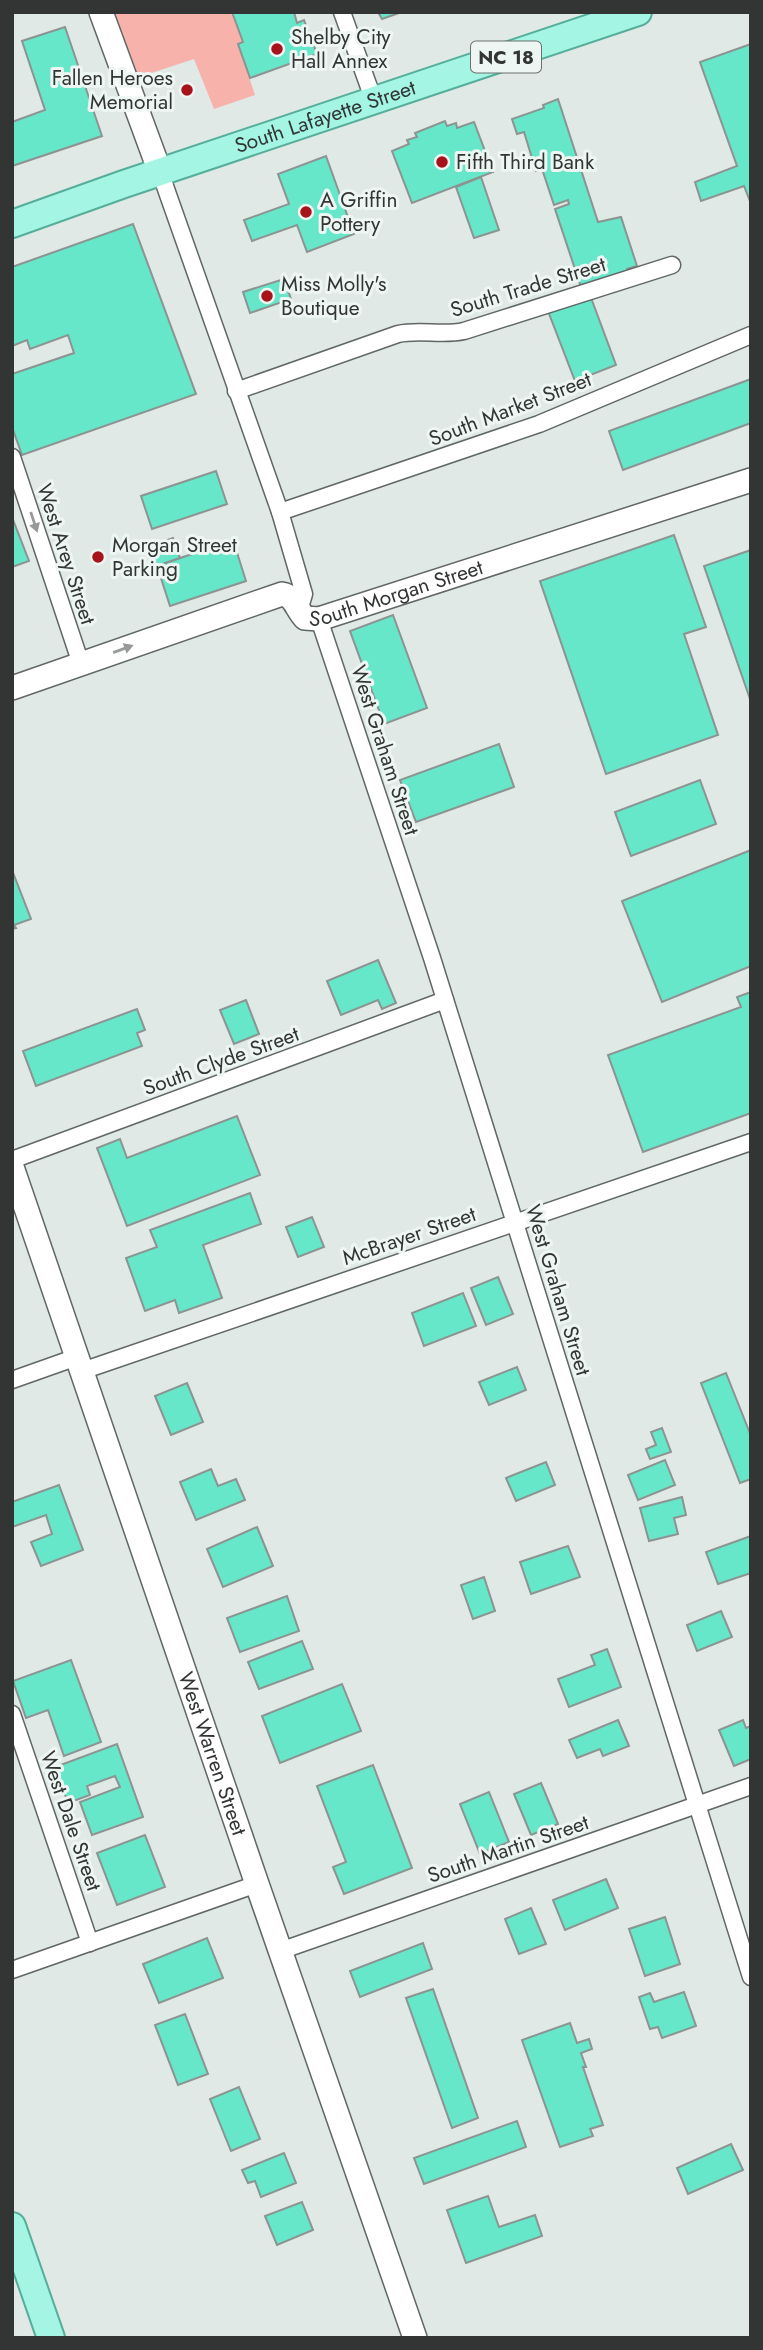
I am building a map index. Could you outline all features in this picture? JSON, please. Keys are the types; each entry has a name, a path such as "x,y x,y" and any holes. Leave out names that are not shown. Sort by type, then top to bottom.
{"main road":[{"path":"102,12 160,172"},
{"name":"South Lafayette Street","path":"12,223 638,12"},
{"name":"South Morgan Street","path":"12,688 282,594 288,595 309,615 751,480"},
{"name":"West Warren Street","path":"12,1167 415,2338"},
{"path":"12,2226 51,2338"}],"street":[{"path":"342,12 374,100"},
{"name":"West Graham Street","path":"160,172 280,512 309,615 445,1000 751,1977"},
{"name":"South Trade Street","path":"236,391 398,334 411,331 464,331 672,265"},
{"name":"South Market Street","path":"280,512 539,424 751,335"},
{"name":"West Arey Street","path":"12,457 81,664"},
{"name":"South Clyde Street","path":"12,1160 445,1000"},
{"name":"McBrayer Street","path":"12,1380 79,1364 515,1223 751,1142"},
{"name":"West Dale Street","path":"12,1714 90,1942"},
{"name":"South Martin Street","path":"280,1951 751,1786"},
{"path":"12,1970 257,1884"}],"shaded area":[{"path":"101,12 232,12 243,42 238,44 255,95 214,109 194,59 127,81"}],"building":[{"name":"Shelby City Hall Annex","path":"232,12 294,12 297,23 304,20 317,54 250,78 238,44 243,42"},
{"path":"378,12 398,12 399,13 382,19"},
{"path":"65,27 102,136 12,166 12,122 45,110 22,41"},
{"path":"751,44 751,204 744,186 701,201 695,182 737,166 700,62"},
{"path":"558,99 598,222 621,217 637,266 627,269 629,275 582,290 555,209 569,204 568,200 554,205 542,169 536,171 524,132 517,134 512,119 544,108 543,105"},
{"name":"Fifth Third Bank","path":"445,121 447,126 456,123 457,128 474,122 493,172 412,203 392,151 409,144 407,140 417,137 415,133"},
{"name":"A Griffin Pottery","path":"326,156 354,234 307,252 297,225 252,241 244,220 289,204 278,174"},
{"path":"481,177 499,230 474,238 456,187"},
{"path":"133,224 196,394 22,455 12,427 12,374 74,353 68,335 30,349 27,340 12,346 12,267"},
{"name":"Miss Molly's Boutique","path":"284,279 291,299 250,313 243,292"},
{"path":"590,295 616,365 575,381 548,311"},
{"path":"751,379 751,423 623,470 609,431"},
{"path":"216,471 227,504 152,529 141,496"},
{"path":"12,517 29,561 12,567"},
{"path":"674,535 706,627 684,634 718,735 606,774 540,581"},
{"path":"173,538 180,558 157,566 150,546"},
{"path":"233,540 246,581 170,606 157,566"},
{"path":"751,550 751,702 704,566"},
{"path":"393,615 427,708 384,724 350,631"},
{"path":"499,744 514,787 416,822 400,780"},
{"path":"700,780 716,824 631,856 615,812"},
{"path":"751,850 751,966 662,1002 622,901"},
{"path":"12,870 31,919 14,925 16,928 12,929"},
{"path":"378,960 396,1003 382,1009 378,1000 341,1015 327,981"},
{"path":"751,992 751,1113 643,1152 608,1055 741,1007 737,997"},
{"path":"246,1000 259,1034 234,1044 220,1010"},
{"path":"137,1009 145,1030 137,1033 142,1046 36,1086 23,1051"},
{"path":"237,1116 260,1175 127,1226 97,1148 120,1139 127,1158"},
{"path":"250,1193 261,1224 203,1245 222,1298 179,1313 175,1300 145,1311 126,1258 157,1247 150,1230"},
{"path":"312,1217 324,1247 298,1257 286,1227"},
{"path":"498,1277 513,1314 486,1325 471,1288"},
{"path":"463,1293 476,1326 424,1346 412,1313"},
{"path":"517,1367 526,1390 489,1405 479,1382"},
{"path":"726,1373 751,1436 751,1479 740,1483 701,1383"},
{"path":"187,1383 203,1422 171,1435 155,1396"},
{"path":"662,1428 671,1452 650,1459 646,1449 656,1445 651,1432"},
{"path":"665,1460 675,1485 638,1500 628,1475"},
{"path":"546,1462 555,1485 516,1501 506,1478"},
{"path":"211,1469 218,1486 236,1479 245,1500 196,1520 180,1482"},
{"path":"59,1485 83,1550 41,1566 31,1542 52,1534 46,1515 12,1527 12,1502"},
{"path":"682,1497 686,1515 674,1518 678,1534 649,1541 640,1508"},
{"path":"257,1527 273,1566 223,1587 207,1549"},
{"path":"751,1536 751,1573 718,1584 706,1552"},
{"path":"568,1546 580,1577 531,1594 520,1562"},
{"path":"484,1577 495,1611 473,1619 461,1585"},
{"path":"287,1596 299,1631 240,1652 227,1618"},
{"path":"721,1611 732,1637 697,1651 687,1625"},
{"path":"302,1641 313,1669 259,1689 248,1662"},
{"path":"607,1649 621,1687 569,1707 558,1679 595,1665 591,1655"},
{"path":"71,1660 101,1742 64,1756 48,1710 26,1718 13,1681"},
{"path":"342,1684 361,1731 280,1763 262,1716"},
{"path":"618,1720 629,1746 603,1756 600,1749 577,1758 569,1740"},
{"path":"743,1720 746,1728 751,1726 751,1759 734,1766 719,1730"},
{"path":"117,1744 143,1817 92,1835 80,1802 120,1787 115,1776 87,1786 90,1795 68,1803 55,1767"},
{"path":"373,1765 412,1868 344,1894 333,1867 346,1862 317,1786"},
{"path":"541,1783 558,1824 531,1835 514,1794"},
{"path":"489,1792 509,1842 480,1854 460,1804"},
{"path":"145,1835 165,1887 117,1905 97,1853"},
{"path":"606,1879 618,1908 565,1930 553,1900"},
{"path":"531,1908 546,1944 519,1954 505,1919"},
{"path":"665,1917 680,1964 645,1976 629,1929"},
{"path":"207,1938 223,1978 159,2003 143,1964"},
{"path":"423,1943 432,1969 360,1997 350,1971"},
{"path":"433,1989 478,2118 452,2128 406,1998"},
{"path":"684,1992 696,2026 662,2038 658,2027 650,2029 639,1997 650,1993 654,2002"},
{"path":"185,2014 208,2074 178,2085 155,2025"},
{"path":"570,2023 577,2043 589,2039 592,2049 581,2053 586,2067 583,2067 603,2125 590,2129 593,2136 560,2147 522,2040"},
{"path":"239,2087 260,2139 231,2151 210,2099"},
{"path":"517,2121 526,2147 424,2184 414,2158"},
{"path":"731,2144 743,2170 688,2194 677,2168"},
{"path":"284,2153 296,2183 261,2197 255,2181 248,2183 242,2170"},
{"path":"488,2196 499,2227 535,2215 542,2236 466,2263 447,2210"},
{"path":"302,2202 313,2230 277,2245 265,2216"}],"place":[{"name":"Shelby City Hall Annex","path":"277,49"},
{"name":"Fallen Heroes Memorial","path":"187,90"},
{"name":"Fifth Third Bank","path":"442,162"},
{"name":"A Griffin Pottery","path":"306,212"},
{"name":"Miss Molly's Boutique","path":"267,296"},
{"name":"Morgan Street Parking","path":"98,557"}]}
